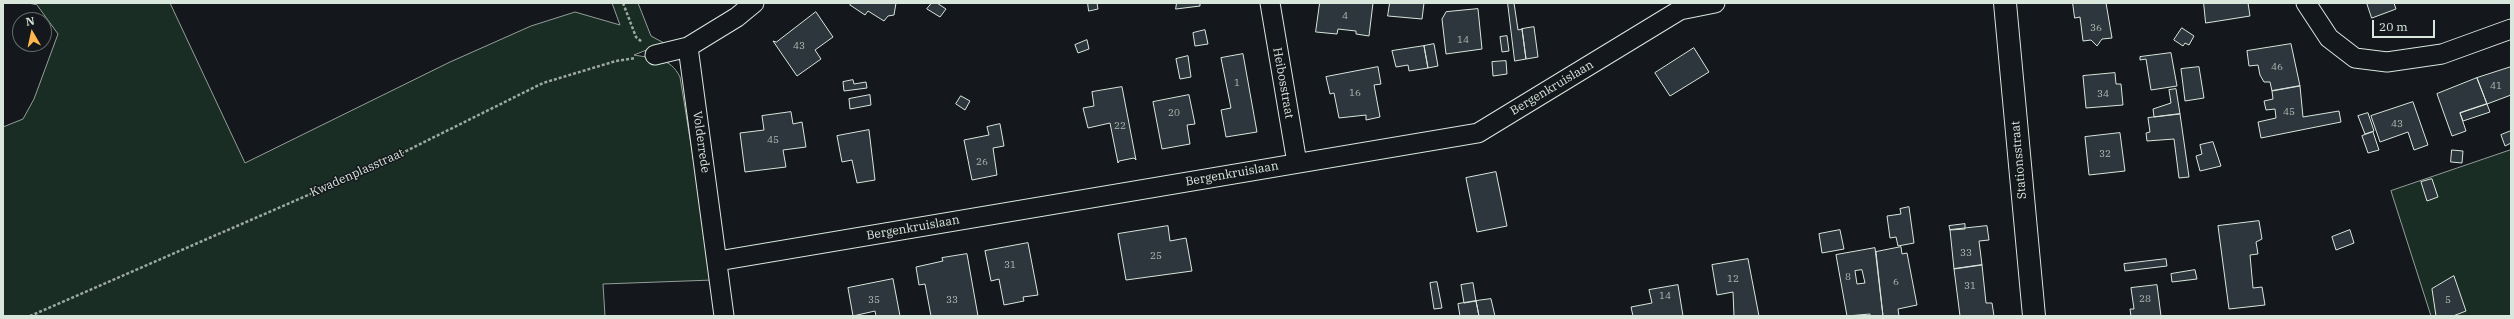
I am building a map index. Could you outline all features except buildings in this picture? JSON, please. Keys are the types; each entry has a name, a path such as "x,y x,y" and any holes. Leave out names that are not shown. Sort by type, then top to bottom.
{"street":[{"path":"655,55 688,47 737,17 754,3"},
{"name":"Heibosstraat","path":"1270,3 1297,163"},
{"name":"Bergenkruislaan","path":"718,261 1478,133 1680,10 1715,3"},
{"name":"Stationsstraat","path":"2005,3 2034,316"},
{"path":"2306,3 2329,38 2355,58 2387,62 2442,54 2511,29"},
{"name":"Volderrede","path":"688,47 718,261 724,316"}],"path":[{"path":"623,3 636,37 655,55"},
{"name":"Kwadenplasstraat","path":"30,316 384,162 543,82 616,61 655,55"}],"green space":[{"path":"28,3 170,3 245,163 450,62 531,26 575,12 620,25 612,3 638,3 651,36 664,43 634,55 655,58 667,62 676,70 680,77 713,280 603,284 605,316 3,316 3,127 23,119 34,99 58,34 52,26 52,12 42,12 37,5"},
{"path":"2511,150 2511,316 2431,316 2391,191"}]}
